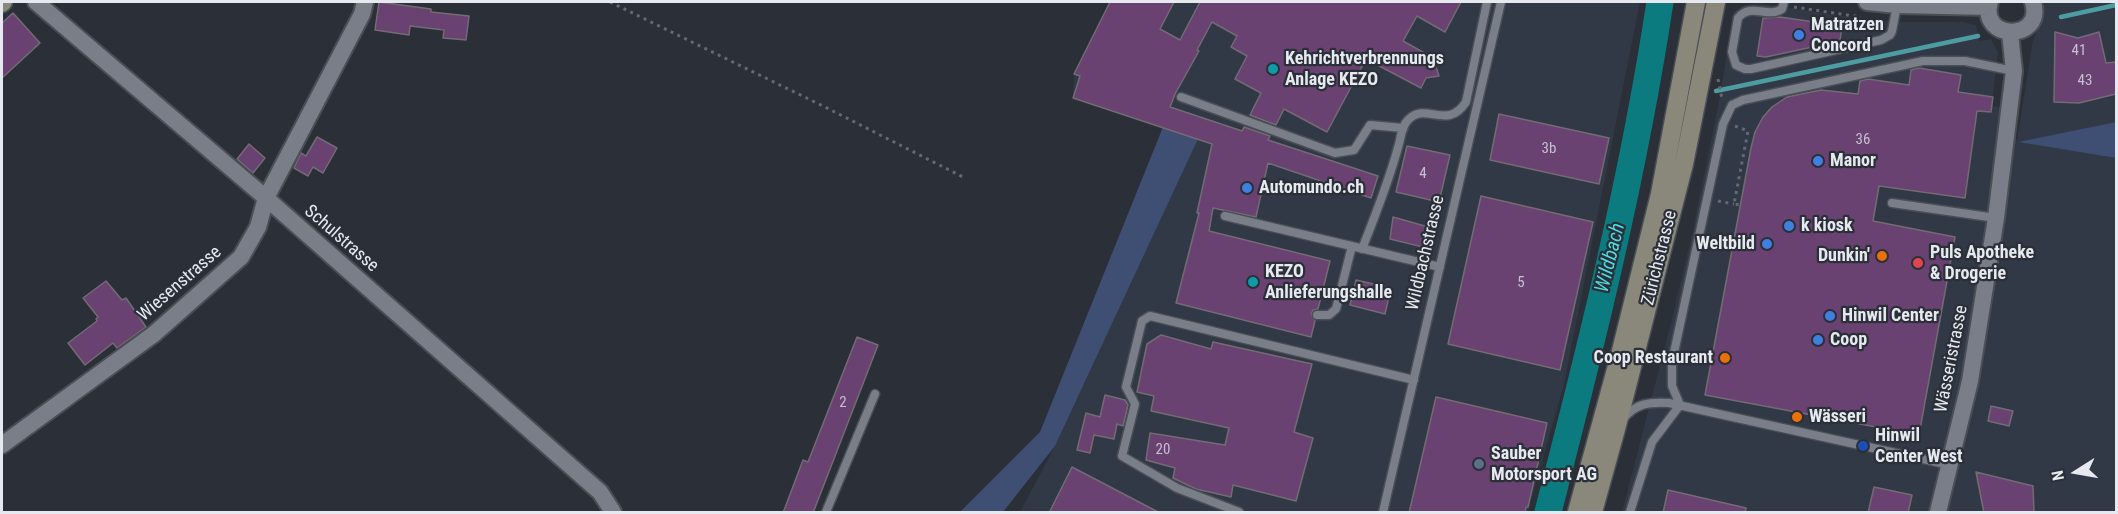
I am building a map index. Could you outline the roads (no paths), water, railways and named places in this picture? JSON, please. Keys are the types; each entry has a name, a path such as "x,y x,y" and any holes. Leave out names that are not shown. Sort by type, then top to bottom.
{"main road":[{"name":"Zürichstrasse","path":"1577,513 1620,355 1660,194 1696,2"},
{"name":"Zürichstrasse","path":"1593,513 1684,164 1716,2"}],"street":[{"name":"Schulstrasse","path":"36,2 266,198 600,492 613,513"},
{"name":"Wiesenstrasse","path":"2,445 154,334 241,257 258,226 266,198 362,14 365,2"},
{"path":"1867,2 1897,5 1989,4 1989,14 1996,27 2010,33 2029,25 2035,13 2033,2"},
{"name":"Wässeristrasse","path":"1938,513 1970,381 1996,218 2014,71 2010,33"}],"lane":[{"path":"1362,249 1388,187 1406,122 1416,114 1425,113 1444,117 1462,108 1468,95 1487,2"},
{"name":"Wildbachstrasse","path":"1383,513 1501,2"},
{"path":"1784,2 1782,9 1778,12 1750,10 1738,18 1732,52 1736,65 1751,69 1881,40 1890,35 1892,31 1897,5"},
{"path":"1680,405 1672,386 1672,362 1709,199 1723,124 1734,103 1923,61 1959,61 2014,71"},
{"path":"1181,96 1335,153 1354,150 1370,125 1403,128"},
{"path":"1892,203 1996,218"},
{"path":"1225,216 1440,267"},
{"path":"1317,315 1329,315 1336,309 1352,246"},
{"path":"1239,513 1178,488 1122,456 1135,404 1126,387 1142,321 1150,316 1414,380"},
{"path":"826,513 875,394"},
{"path":"1616,429 1627,413 1641,404 1652,402 1680,405 1950,465"},
{"path":"1630,513 1652,442 1680,405"}],"waterway":[{"name":"Wildbach","path":"1548,512 1611,258 1638,130 1660,2"},
{"path":"2061,17 2116,5"},
{"path":"1716,91 1978,36"}],"place":[{"name":"Matratzen Concord","path":"1799,35"},
{"name":"Kehrichtverbrennungs Anlage KEZO","path":"1273,69"},
{"name":"Manor","path":"1818,161"},
{"name":"Automundo.ch","path":"1247,188"},
{"name":"k kiosk","path":"1789,226"},
{"name":"Weltbild","path":"1767,244"},
{"name":"Dunkin'","path":"1882,256"},
{"name":"Puls Apotheke & Drogerie","path":"1918,263"},
{"name":"KEZO Anlieferungshalle","path":"1253,282"},
{"name":"Hinwil Center","path":"1830,316"},
{"name":"Coop","path":"1818,340"},
{"name":"Coop Restaurant","path":"1725,358"},
{"name":"Wässeri","path":"1797,417"},
{"name":"Hinwil Center West","path":"1863,446"},
{"name":"Sauber Motorsport AG","path":"1479,464"}]}
